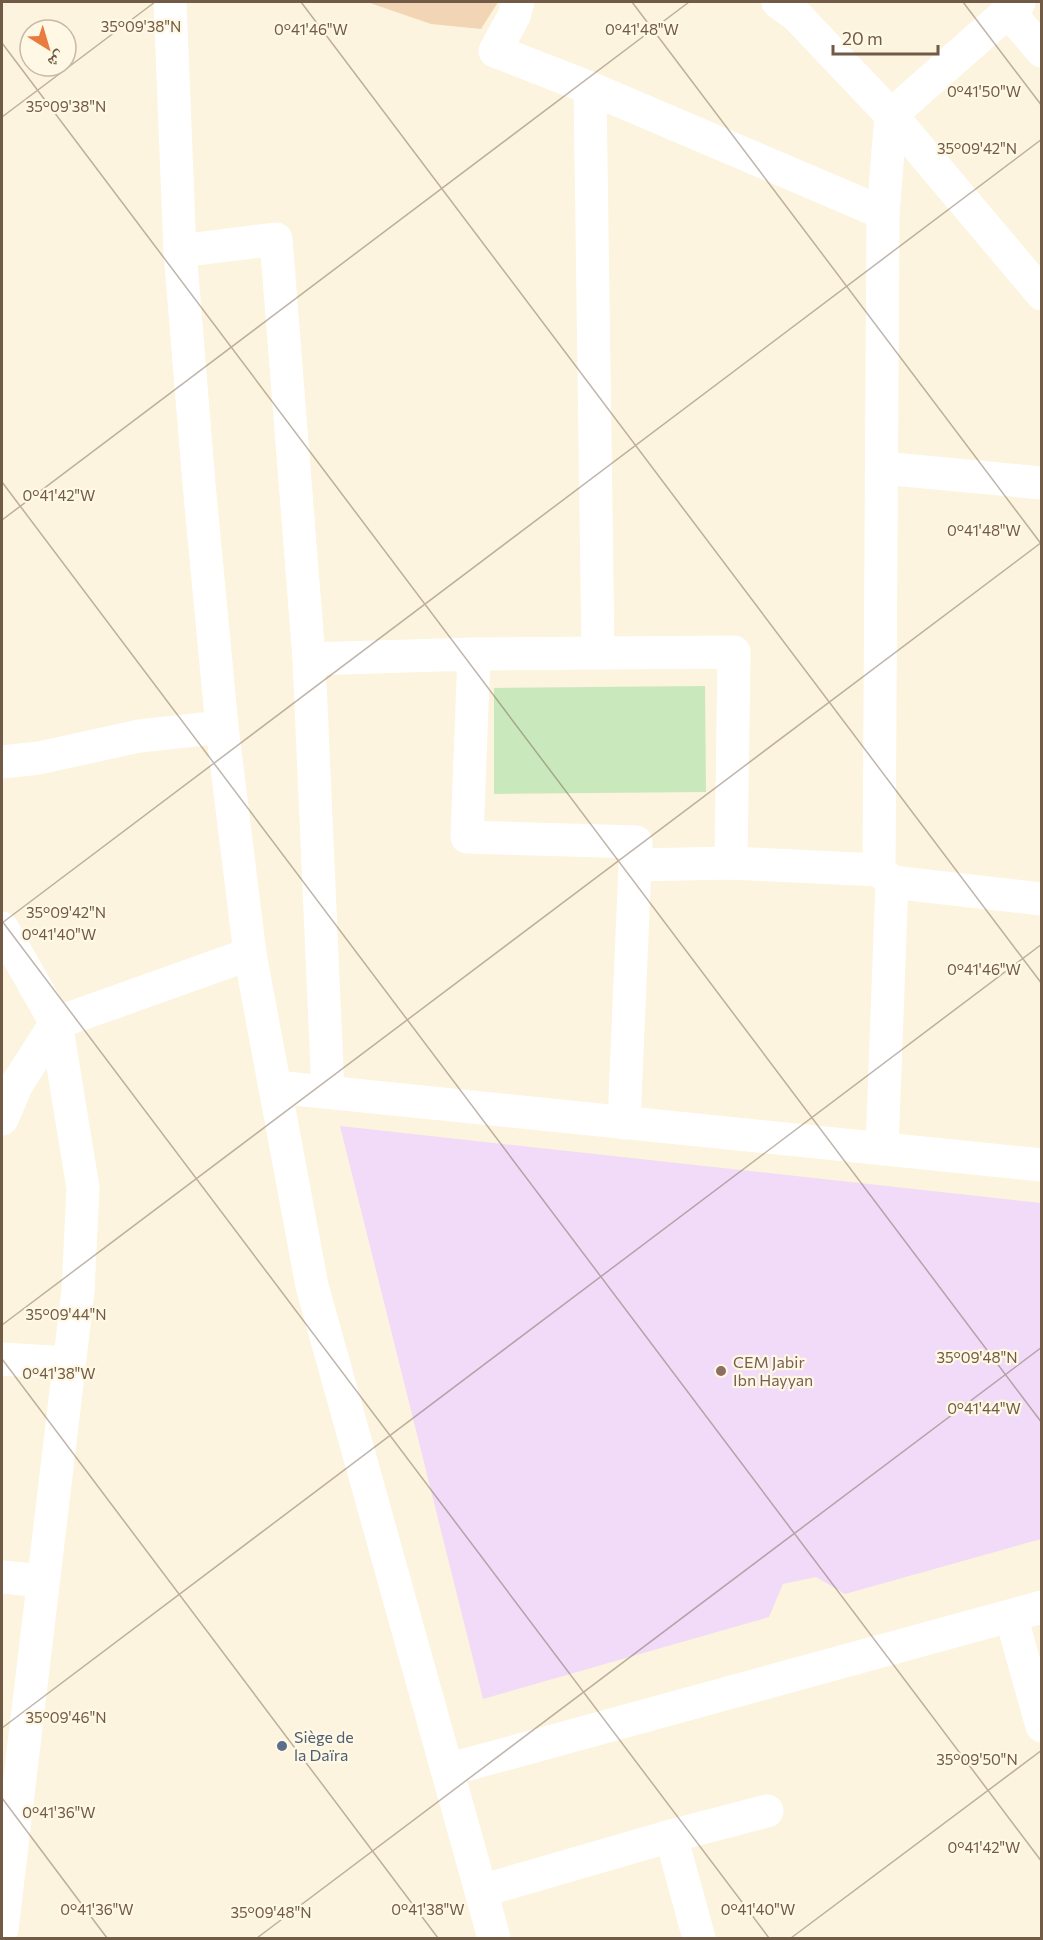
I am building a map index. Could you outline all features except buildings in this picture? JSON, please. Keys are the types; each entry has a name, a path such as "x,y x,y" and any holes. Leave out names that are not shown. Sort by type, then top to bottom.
{"street":[{"path":"170,2 180,251 222,727 250,954 312,1286 494,1938"},
{"path":"518,2 514,16 495,51 590,88 884,213"},
{"path":"795,6 891,115 1041,294"},
{"path":"882,1149 885,876 882,468 884,213 891,115 1014,6 1041,51"},
{"path":"590,88 598,653"},
{"path":"180,251 276,239 309,659 328,1092"},
{"path":"882,468 1041,483"},
{"path":"309,659 474,654 734,652 731,863"},
{"path":"474,654 467,837 636,842 624,1123"},
{"path":"2,762 39,758 139,736 222,727"},
{"path":"635,865 731,863 885,876 1041,899"},
{"path":"2,928 56,1023 82,1188 78,1291 43,1581 10,1783 2,1929"},
{"path":"2,1119 17,1084 56,1023 250,954"},
{"path":"275,1087 1041,1165"},
{"path":"2,1359 69,1363"},
{"path":"2,1577 43,1581"},
{"path":"447,1770 1026,1612 1041,1726"},
{"path":"480,1891 767,1811"},
{"path":"671,1836 699,1938"}],"shaded area":[{"name":"CEM Jabir Ibn Hayyan","path":"340,1126 1041,1203 1041,1539 845,1594 816,1577 783,1584 769,1617 483,1699"}],"green space":[{"path":"705,686 706,792 494,794 494,688"}],"place":[{"name":"CEM Jabir Ibn Hayyan","path":"721,1371"},
{"name":"Siège de la Daïra","path":"282,1746"}]}
